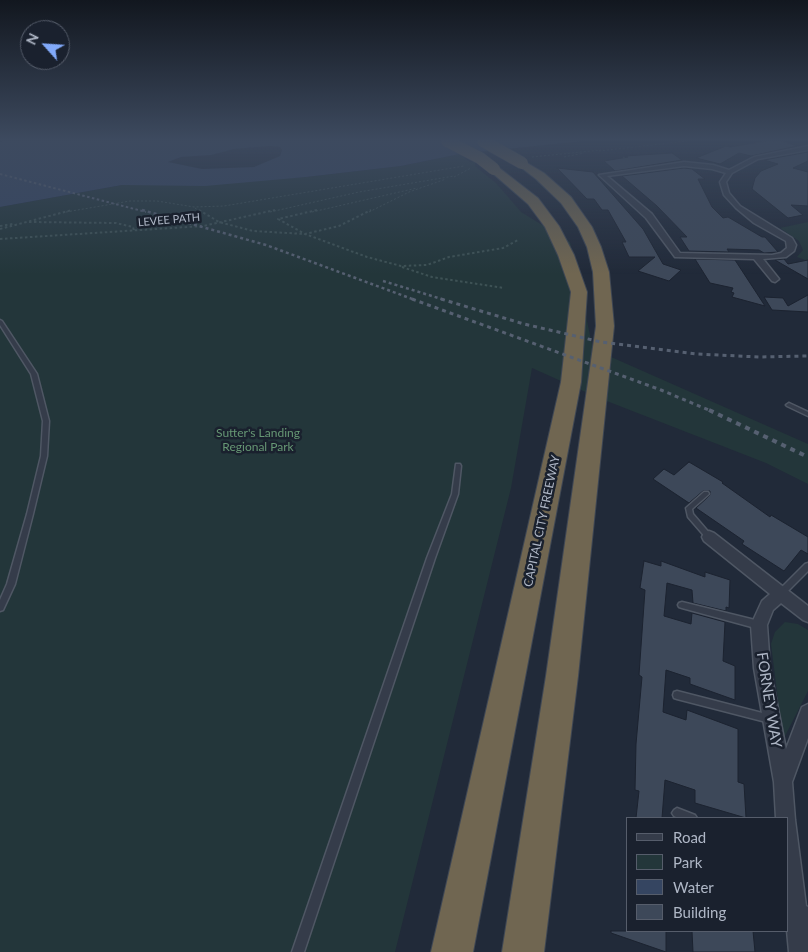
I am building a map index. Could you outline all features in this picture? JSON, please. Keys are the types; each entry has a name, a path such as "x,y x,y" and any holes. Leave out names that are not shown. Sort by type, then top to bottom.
{"highway":[{"name":"CAPITAL CITY FREEWAY","path":"452,952 571,382 579,292 566,255 552,226 533,201 508,185"},
{"path":"523,952 562,676 605,326 601,272 594,247 585,227 566,200 550,185"}],"street":[{"path":"615,185 662,230 678,255 772,257 787,253 792,245 789,240 757,221 731,201 723,185"},
{"path":"757,257 775,278"},
{"path":"709,537 808,615"},
{"name":"FORNEY WAY","path":"780,594 768,606 760,625 762,668 783,782 786,817"},
{"name":"FORNEY WAY","path":"783,782 808,713"},
{"path":"788,850 802,915 800,952"}],"lane":[{"path":"0,321 34,374 46,421 44,456 30,514 11,584 0,608"},
{"path":"789,405 808,414"},
{"path":"298,952 431,558 455,494 458,466"},
{"path":"706,494 689,508 690,515 709,537"},
{"path":"780,594 808,566"},
{"path":"682,605 760,625"},
{"path":"677,695 771,720"},
{"path":"677,813 689,817"}],"path":[{"name":"LEVEE PATH","path":"0,226 98,205 130,201 157,201 194,208 224,206 350,185"},
{"name":"LEVEE PATH","path":"0,239 188,227 398,185"},
{"path":"425,185 278,219 305,234 367,257 432,277 504,288"},
{"path":"194,208 219,222 253,231 305,234 339,226 409,192 427,185"},
{"name":"LEVEE PATH","path":"0,230 24,222"},
{"path":"24,222 116,223 133,227 134,231"},
{"path":"401,266 427,265 449,257 503,248 518,240"}],"green space":[{"name":"Sutter's Landing Regional Park","path":"120,185 498,185 521,212 570,242 593,349 808,444 808,484 766,463 599,398 532,368 511,488 395,952 0,952 0,207"},
{"path":"808,222 808,261 797,257 803,250 799,241 780,228"},
{"path":"785,622 798,624 808,630 808,691 783,740 771,644 775,632"}],"water":[{"path":"0,185 120,185 0,207"}],"building":[{"path":"574,185 605,185 643,229 663,264 681,270 669,281 638,271 655,257 629,257 622,242 626,242 608,210 602,210 594,199 587,199"},
{"path":"633,185 701,185 712,207 723,218 728,217 765,237 778,252 764,253 759,250 727,249 729,252 689,251 680,237 687,237 657,206"},
{"path":"753,185 808,185 808,206 791,205 803,215 788,218 752,189"},
{"path":"695,259 735,260 765,306 732,297 734,293 731,292 733,288 710,283"},
{"path":"784,259 788,264 808,260 808,279 775,260"},
{"path":"808,295 808,312 772,310 764,297 783,298 788,306"},
{"path":"689,462 723,482 770,517 771,515 808,537 808,554 801,550 784,571 742,544 744,541 696,508 710,495 710,491 703,491 689,503 653,479 664,469 674,475"},
{"path":"644,561 661,566 661,561 705,577 705,572 730,580 729,608 726,607 726,611 693,603 692,590 667,583 664,616 691,624 692,613 725,622 723,661 735,666 735,700 690,684 690,678 666,670 663,712 686,720 687,710 738,729 738,782 744,784 746,817 695,803 695,790 665,780 662,817 636,817 639,791 635,790 636,744 642,677 639,675 645,590 640,588"},
{"path":"611,931 666,932 666,952 611,933"},
{"path":"692,932 753,932 755,952 693,952"}],"railway":[{"path":"44,185 146,212"},
{"path":"142,210 266,245 415,300"},
{"path":"383,281 445,300"},
{"path":"412,299 661,390 711,411"},
{"path":"441,299 524,324 601,342 697,354 759,357 808,356"},
{"path":"709,410 808,457"}]}
